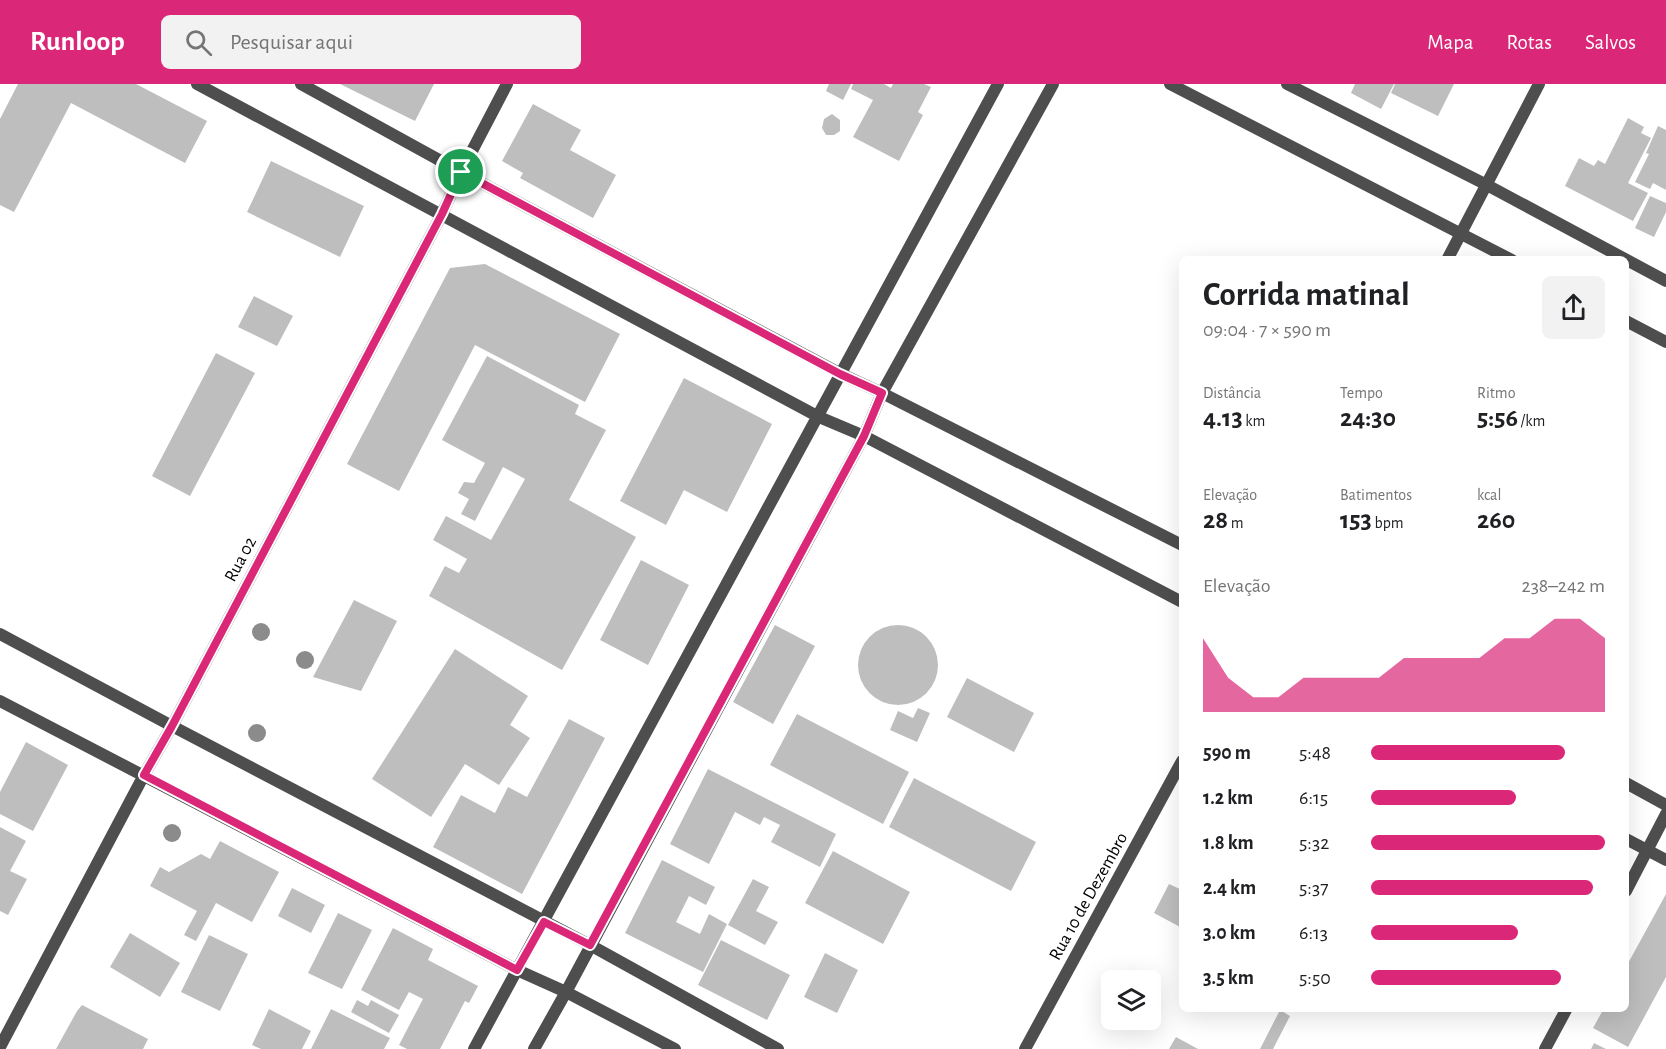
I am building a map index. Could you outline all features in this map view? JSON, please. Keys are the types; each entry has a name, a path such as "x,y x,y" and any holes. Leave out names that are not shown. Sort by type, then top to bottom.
{"street":[{"path":"197,84 819,417 864,436 1179,600"},
{"path":"301,84 840,374 1179,543"},
{"name":"Rua 02","path":"0,1047 442,214 507,84"},
{"path":"474,1049 998,84"},
{"path":"534,1049 864,436 882,393 1053,84"},
{"path":"1170,84 1505,256"},
{"path":"1287,84 1485,184 1619,256"},
{"path":"1448,256 1539,84"},
{"path":"1629,261 1666,281"},
{"path":"1629,323 1666,342"},
{"path":"0,634 590,945 778,1049"},
{"path":"0,700 517,970 566,992 675,1049"},
{"name":"Rua 10 de Dezembro","path":"1025,1049 1179,767"},
{"path":"1629,785 1666,805"},
{"path":"1629,885 1666,814"},
{"path":"1629,840 1666,860"},
{"path":"1545,1049 1565,1012"}],"building":[{"path":"18,84 136,84 207,121 185,163 71,103 14,212 0,205 0,119"},
{"path":"340,84 434,84 415,121"},
{"path":"829,84 851,84 843,100 826,91"},
{"path":"853,84 884,84 891,88 893,84 924,84 931,87 918,112 923,115 899,161 853,137 873,100 851,89"},
{"path":"1355,84 1394,84 1381,109 1351,93"},
{"path":"1395,84 1454,84 1438,116 1391,93"},
{"path":"533,104 581,130 570,150 616,175 593,218 520,178 523,173 502,161"},
{"path":"832,114 840,120 840,131 834,135 826,135 822,128 824,119"},
{"path":"1628,118 1644,127 1641,133 1651,138 1628,183 1648,193 1633,221 1565,186 1579,158 1594,166 1598,160 1605,164"},
{"path":"1658,126 1666,130 1666,190 1653,183 1650,189 1635,182 1649,154 1646,153"},
{"path":"271,161 364,206 340,257 247,212"},
{"path":"1650,196 1666,203 1666,212 1654,237 1635,228"},
{"path":"485,264 620,334 585,402 475,345 399,491 347,464 450,268"},
{"path":"254,296 293,316 277,346 238,327"},
{"path":"216,353 255,373 190,496 152,476"},
{"path":"487,356 579,405 575,414 606,430 569,500 636,537 562,670 429,596 445,566 459,573 467,559 433,540 446,516 491,540 525,479 503,467 475,521 461,514 469,499 458,493 464,482 474,483 485,463 442,440"},
{"path":"684,378 772,424 727,512 684,490 666,525 620,501"},
{"path":"641,560 689,585 648,665 600,640"},
{"path":"354,600 397,621 361,691 313,677"},
{"path":"775,625 815,646 773,724 733,702"},
{"path":"890,625 906,625 927,636 938,657 938,673 927,694 906,705 890,705 876,699 864,687 858,673 858,657 864,643 876,631"},
{"path":"455,649 528,696 510,725 530,738 499,785 465,764 431,817 372,779"},
{"path":"967,678 1034,713 1014,752 947,717"},
{"path":"918,708 930,713 917,742 890,730 898,711 913,718"},
{"path":"797,714 909,772 883,824 770,765"},
{"path":"569,719 605,738 522,894 433,847 461,795 495,813 508,787 527,797"},
{"path":"26,742 68,765 33,831 0,814 0,792"},
{"path":"708,769 836,834 820,867 771,842 780,825 764,817 760,825 735,812 709,864 670,844"},
{"path":"914,778 1036,842 1011,891 889,827"},
{"path":"0,827 26,841 10,871 27,879 8,915 0,911"},
{"path":"220,841 279,872 252,922 216,903 196,941 184,935 197,911 150,886 160,867 169,872 201,854 210,859"},
{"path":"833,851 910,892 883,944 805,903"},
{"path":"662,860 715,887 706,905 689,896 676,922 700,934 709,914 727,924 703,972 625,933"},
{"path":"753,879 769,887 756,911 778,922 765,945 728,925"},
{"path":"1169,884 1179,889 1179,926 1154,913"},
{"path":"292,888 325,905 311,933 278,916"},
{"path":"1666,894 1666,977 1628,1047 1593,1028 1602,1012 1629,1012 1629,962"},
{"path":"338,913 372,930 342,989 308,973"},
{"path":"393,928 433,949 428,960 478,986 469,1003 465,1001 440,1049 407,1049 399,1045 423,999 409,992 399,1010 361,990"},
{"path":"130,933 180,963 160,997 110,967"},
{"path":"209,935 248,954 220,1011 181,992"},
{"path":"721,940 790,975 767,1020 698,985"},
{"path":"825,953 858,970 837,1013 804,997"},
{"path":"357,1000 368,1006 371,1000 399,1015 389,1033 351,1012"},
{"path":"82,1005 148,1039 143,1049 56,1049"},
{"path":"269,1009 311,1031 302,1049 261,1049 252,1045"},
{"path":"331,1009 390,1038 384,1049 311,1049"},
{"path":"1279,1012 1290,1016 1273,1049 1260,1049"},
{"path":"1176,1037 1198,1049 1169,1049"},
{"path":"1594,1043 1606,1049 1591,1049"}],"route":[{"path":"461,172 840,374 882,393 864,436 590,945 544,922 517,970 144,775 442,214 461,172"}]}
